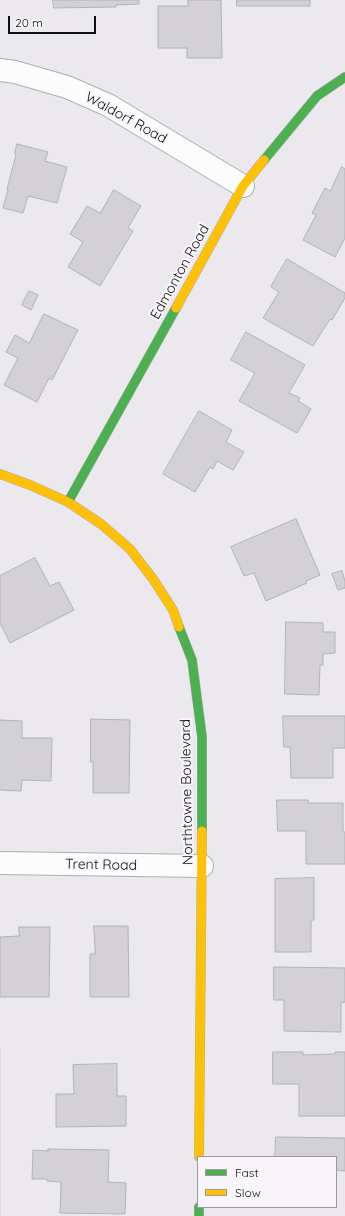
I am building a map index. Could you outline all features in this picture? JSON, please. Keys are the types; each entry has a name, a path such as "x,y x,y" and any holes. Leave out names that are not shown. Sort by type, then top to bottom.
{"street":[{"name":"Waldorf Road","path":"0,70 15,72 67,87 108,105 243,186"},
{"name":"Edmonton Road","path":"68,502 243,186 317,96 345,77"},
{"name":"Northtowne Boulevard","path":"0,474 30,484 68,502 101,524 130,549 174,610 192,660 202,737 199,1156"},
{"name":"Trent Road","path":"0,863 202,866"}],"shaded area":[{"path":"1,1048 1,1216 0,1216"}],"building":[{"path":"53,0 139,0 139,4 116,5 116,7 54,8"},
{"path":"188,0 221,0 222,58 187,58 187,48 158,48 158,6 188,6"},
{"path":"237,0 310,0 310,6 237,6"},
{"path":"17,144 48,152 45,161 67,167 57,203 28,196 23,213 3,208 16,155"},
{"path":"342,167 345,169 345,238 335,257 303,240 316,215 312,213 325,188 330,191"},
{"path":"114,190 141,206 128,228 133,231 100,286 68,267 83,242 70,234 87,206 100,213"},
{"path":"287,259 345,293 345,298 332,320 330,319 313,346 263,318 279,292 271,287"},
{"path":"29,291 38,295 31,310 22,305"},
{"path":"44,314 78,330 52,380 49,378 37,402 4,385 18,358 6,352 15,335 29,343"},
{"path":"246,332 305,365 289,393 300,398 298,401 311,409 297,433 239,401 255,373 231,360"},
{"path":"199,411 232,430 226,442 244,452 233,470 217,461 213,469 210,467 195,492 163,474"},
{"path":"296,519 320,575 306,581 307,583 266,601 254,573 244,576 231,547"},
{"path":"35,558 50,586 59,582 74,610 10,643 0,623 0,576"},
{"path":"342,571 345,581 345,588 338,590 332,574"},
{"path":"286,622 323,623 323,632 335,632 335,653 323,654 323,665 320,665 319,695 285,694"},
{"path":"283,716 345,716 345,748 333,748 333,778 291,778 290,747 284,747"},
{"path":"91,719 130,720 129,793 93,793"},
{"path":"0,720 22,721 22,738 52,738 51,781 22,780 21,791 0,790"},
{"path":"277,800 308,800 308,803 343,803 345,864 306,864 306,831 278,831"},
{"path":"314,878 314,920 311,920 311,952 275,952 275,879"},
{"path":"94,926 128,926 129,997 90,997 90,954 95,954"},
{"path":"19,927 50,927 49,997 0,997 0,937 19,936"},
{"path":"274,967 345,968 345,1002 341,1003 341,1032 284,1031 284,1000 274,1000"},
{"path":"273,1052 303,1052 303,1055 335,1054 335,1052 345,1052 345,1116 299,1116 299,1084 273,1084"},
{"path":"117,1064 117,1096 126,1096 126,1126 56,1127 56,1094 74,1094 73,1065"},
{"path":"276,1137 345,1138 345,1171 337,1170 337,1156 275,1156"},
{"path":"48,1149 109,1150 108,1182 126,1183 125,1214 60,1213 61,1182 47,1181 47,1179 32,1179 33,1150 48,1151"}],"traffic: fast":[{"path":"264,160 317,96 345,77"},
{"path":"68,502 176,308"},
{"path":"179,627 192,660 202,737 202,831"},
{"path":"199,1208 199,1216"}],"traffic: slow":[{"path":"176,308 243,186 264,160"},
{"path":"0,474 30,485 68,502 101,524 130,549 153,579 173,610 179,627"},
{"path":"199,1156 202,831"}]}
